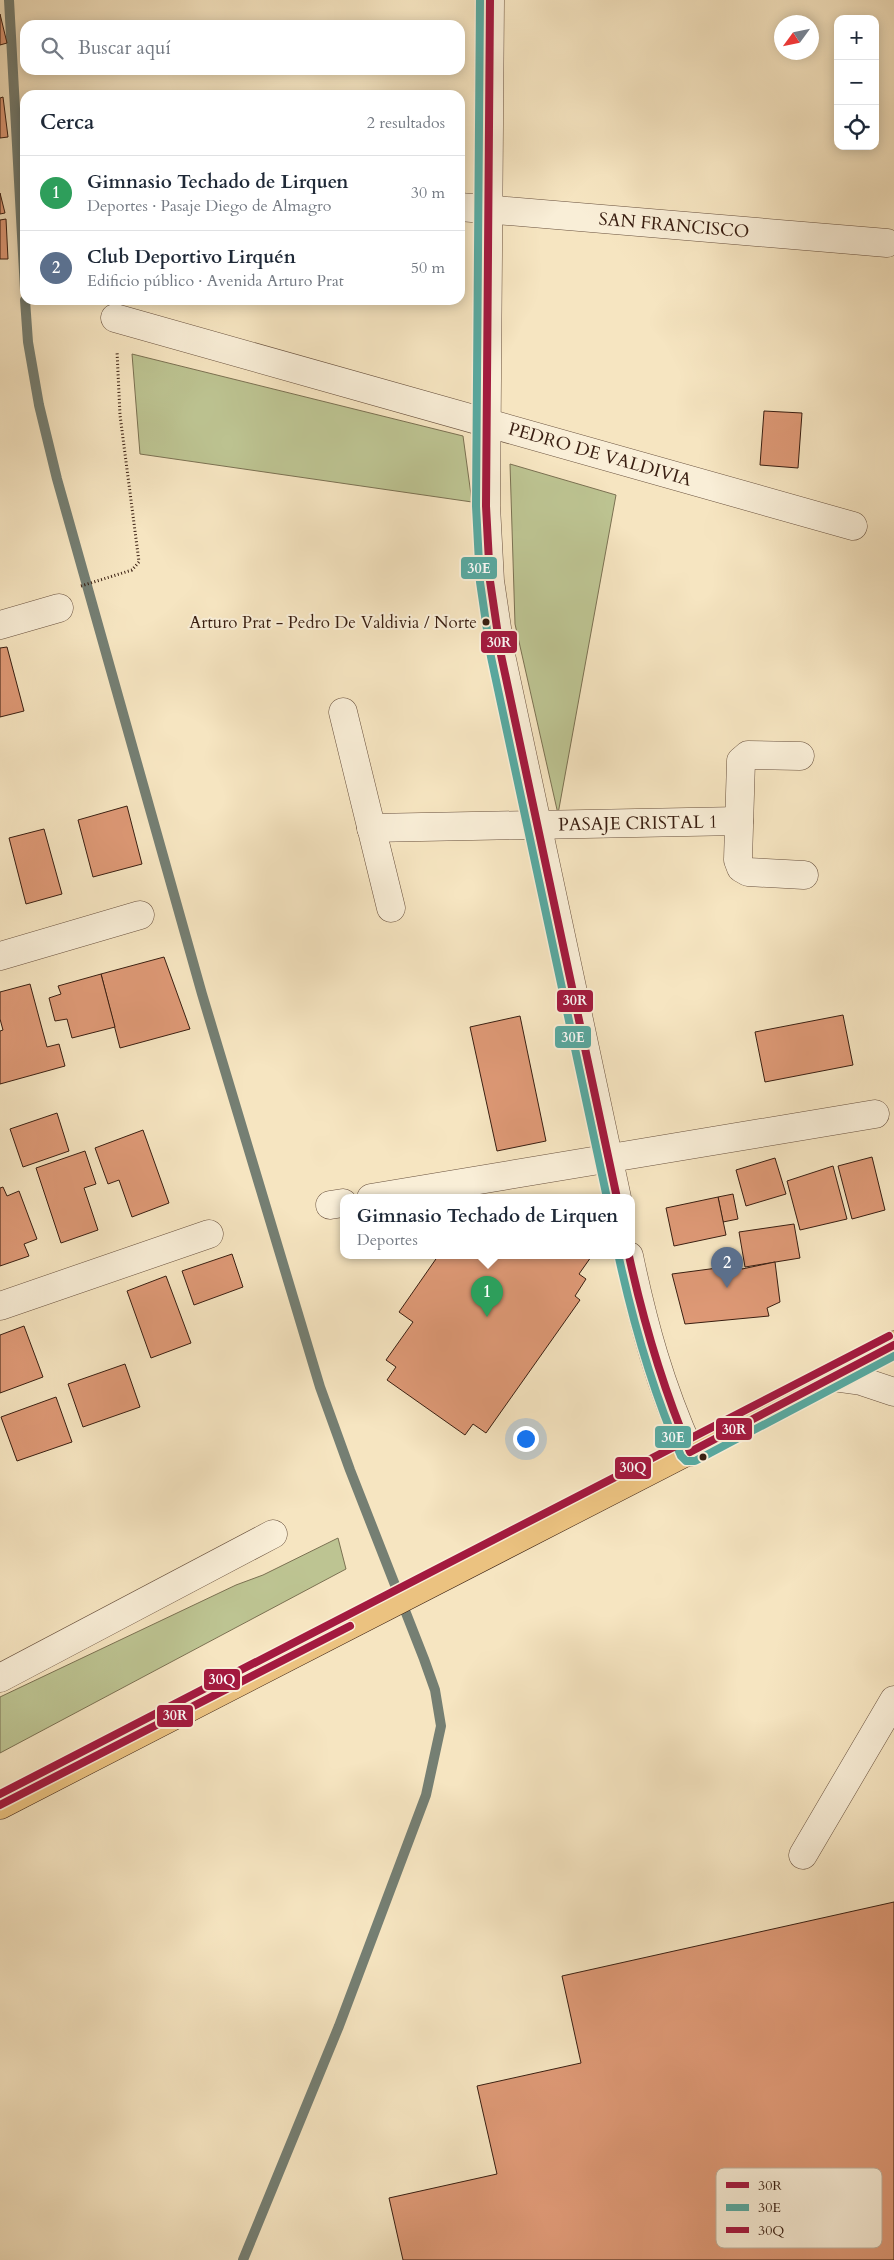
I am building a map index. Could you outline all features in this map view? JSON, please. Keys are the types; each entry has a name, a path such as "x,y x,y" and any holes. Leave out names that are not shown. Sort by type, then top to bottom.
{"main road":[{"path":"0,1805 690,1452 894,1345"}],"street":[{"path":"490,0 487,544 494,618 615,1194"},
{"name":"SAN FRANCISCO","path":"465,208 887,243"},
{"name":"PEDRO DE VALDIVIA","path":"115,318 853,526"},
{"path":"0,625 59,608"},
{"path":"343,712 391,908"},
{"name":"PASAJE CRISTAL 1","path":"800,756 752,755 744,757 741,765 738,860 744,871 804,874"},
{"name":"PASAJE CRISTAL 1","path":"371,828 739,821"},
{"path":"0,956 140,915"},
{"path":"395,1194 875,1114"},
{"path":"0,1306 210,1234"},
{"path":"630,1259 651,1352 690,1452"},
{"path":"832,1378 860,1381 894,1392"},
{"path":"0,1678 273,1534"},
{"path":"803,1855 894,1700"}],"path":[{"path":"79,586 132,570 139,562 120,415 115,318"}],"green space":[{"path":"132,354 463,436 472,502 140,454"},
{"path":"510,464 616,495 558,814 515,624"},
{"path":"338,1538 346,1569 0,1753 0,1697 236,1585 263,1575"}],"building":[{"path":"0,14 7,43 0,45"},
{"path":"3,97 8,137 0,138 0,98"},
{"path":"0,193 5,213 0,214"},
{"path":"6,219 8,259 0,259 0,220"},
{"path":"764,411 802,413 798,468 760,465"},
{"path":"7,647 24,711 0,717 0,648"},
{"path":"127,806 142,864 93,877 78,820"},
{"path":"44,829 62,894 26,904 9,838"},
{"path":"164,957 190,1029 120,1048 101,974"},
{"path":"101,974 115,1027 72,1038 67,1019 55,1021 49,998 61,994 58,986"},
{"path":"30,984 47,1047 59,1044 65,1066 0,1084 0,1031 3,1030 0,1019 0,992"},
{"path":"843,1015 853,1065 765,1082 755,1032"},
{"path":"520,1016 546,1141 497,1151 470,1027"},
{"path":"57,1113 69,1151 23,1167 10,1129"},
{"path":"143,1130 169,1203 132,1217 119,1180 108,1184 95,1148"},
{"path":"85,1151 96,1184 84,1188 98,1230 61,1243 36,1168"},
{"path":"872,1157 885,1210 852,1219 838,1166"},
{"path":"775,1158 786,1194 746,1206 736,1170"},
{"path":"833,1166 847,1219 800,1230 787,1181"},
{"path":"3,1187 7,1196 19,1191 37,1239 24,1244 29,1256 0,1266 0,1188"},
{"path":"733,1194 738,1219 723,1222 718,1197"},
{"path":"718,1197 726,1235 674,1246 666,1208"},
{"path":"794,1224 800,1258 745,1267 739,1232"},
{"path":"232,1254 243,1287 194,1305 182,1271"},
{"path":"436,1259 590,1259 579,1274 586,1279 575,1296 580,1300 486,1433 473,1424 465,1435 387,1380 396,1367 386,1360 413,1322 399,1312"},
{"path":"775,1262 780,1302 767,1308 769,1316 685,1324 672,1274 740,1265 742,1269"},
{"path":"166,1276 191,1343 151,1358 127,1291"},
{"path":"24,1326 43,1377 0,1393 0,1335"},
{"path":"125,1364 140,1407 83,1427 68,1384"},
{"path":"56,1397 72,1442 17,1461 1,1417"},
{"path":"894,1902 894,2260 403,2260 389,2198 497,2174 477,2086 581,2063 562,1976"}],"waterway":[{"path":"9,0 20,199"},
{"path":"25,305 28,342 39,405 57,479 202,994 320,1387 350,1470 424,1659 435,1690 441,1726 426,1795 339,2026 243,2260"}],"transit line":[{"name":"30E","path":"480,0 476,506 480,582 491,657 606,1194"},
{"name":"30R","path":"490,0 486,506 490,581 501,655 616,1194"},
{"name":"30E","path":"619,1259 631,1309 653,1383 681,1456 686,1461 695,1461 894,1356"},
{"name":"30R","path":"630,1259 655,1356 690,1452 894,1345"},
{"name":"30Q","path":"0,1794 889,1336"},
{"name":"30R","path":"0,1805 350,1626"}],"place":[{"name":"Arturo Prat - Pedro De Valdivia / Norte","path":"486,622"},
{"name":"Club Deportivo Lirquén","path":"727,1288"},
{"name":"Gimnasio Techado de Lirquen","path":"487,1317"}]}
